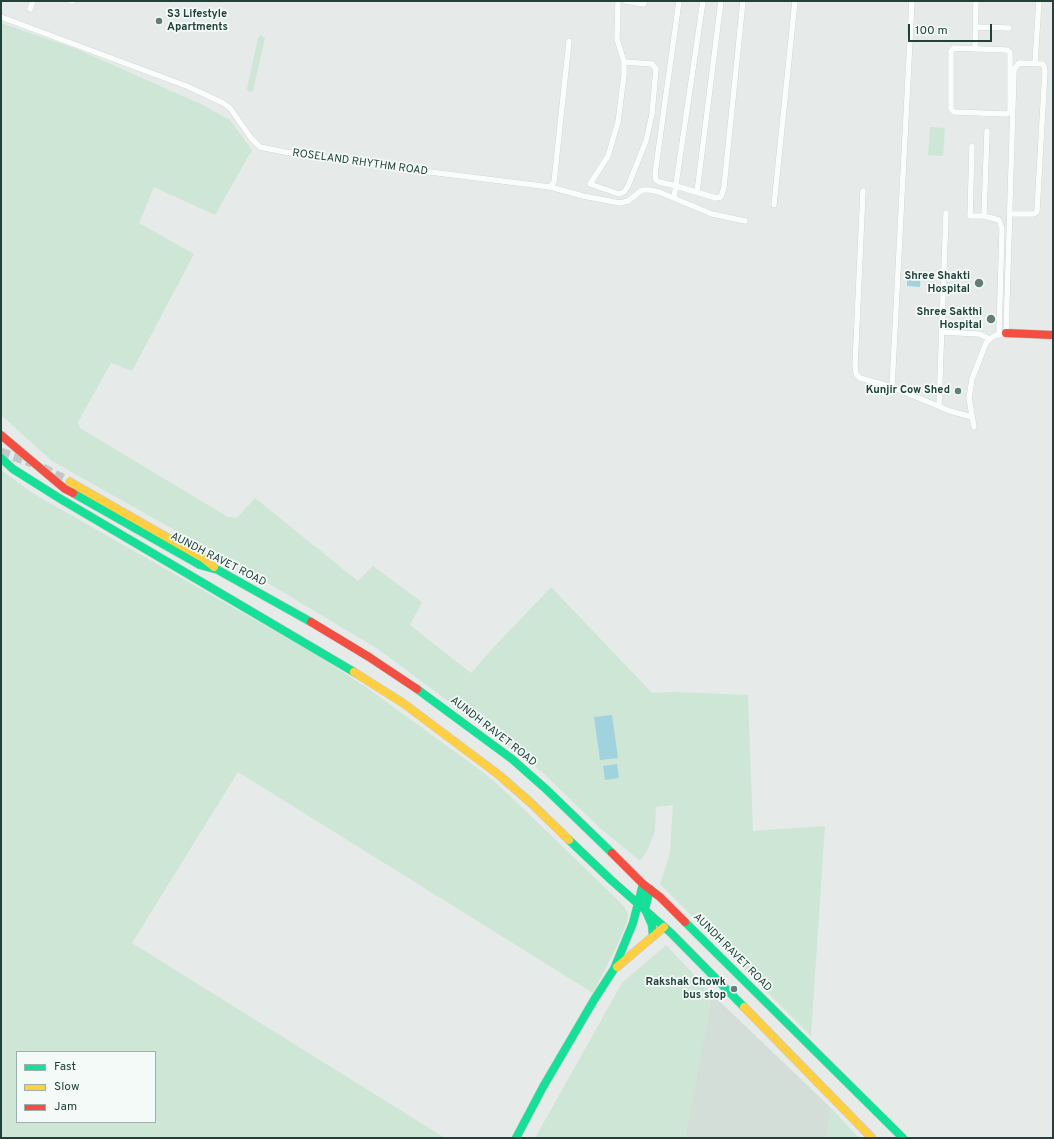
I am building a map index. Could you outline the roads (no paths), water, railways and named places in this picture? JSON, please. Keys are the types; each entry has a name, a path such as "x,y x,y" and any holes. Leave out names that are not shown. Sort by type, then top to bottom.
{"main road":[{"path":"1003,334 1053,335"},
{"name":"AUNDH RAVET ROAD","path":"1,435 65,489 200,565 218,570 293,611 414,686 512,759 541,784 646,886 660,897 903,1138"},
{"path":"1,458 13,469"},
{"path":"1,463 357,674 402,703 499,775 531,803 610,879 664,927 785,1048 872,1138"},
{"path":"70,482 203,558 218,570"},
{"path":"516,1138 559,1060 614,969 633,922 637,902 646,886"},
{"path":"646,886 644,909 652,925 653,936"},
{"path":"614,969 664,927"}],"street":[{"path":"30,9 33,1"},
{"path":"618,1 617,39 624,62 624,75 618,122 608,156 590,184 619,194 624,192 628,186 646,141 652,114 656,69 652,64 624,62"},
{"path":"625,1 644,4 644,1"},
{"path":"679,1 655,174 656,180 716,198 721,197 723,193 743,1"},
{"path":"674,198 703,1"},
{"path":"697,192 720,1"},
{"path":"774,206 795,1"},
{"path":"892,388 912,1"},
{"path":"975,49 976,1"},
{"path":"1035,63 1039,1"},
{"name":"ROSELAND RHYTHM ROAD","path":"1,17 189,87 223,103 230,108 251,138 260,147 390,167 550,187 620,204 628,201 642,190 650,190 659,192 712,214 745,221"},
{"path":"976,27 1009,28"},
{"path":"550,187 554,182 569,41"},
{"path":"954,48 975,49 1007,50 1010,52 1010,112 1007,114 954,112 951,110 951,51 954,48"},
{"path":"1003,334 1010,214 1014,71 1019,63 1043,64 1045,70 1037,211 1033,214 1010,214"},
{"path":"984,216 987,131"},
{"path":"972,146 970,216 984,216 999,220 1002,226 1003,334"},
{"path":"863,191 856,374 860,378 892,388 972,418"},
{"path":"939,406 946,213"},
{"path":"942,332 979,334 990,339"},
{"path":"974,427 970,398 972,379 986,343 990,339 1003,334"}],"water":[{"path":"907,272 921,272 920,287 907,286"},
{"path":"612,715 618,758 600,760 594,717"},
{"path":"617,764 619,778 605,780 603,766"}],"tunnel":[{"path":"1,452 32,463"},
{"path":"43,468 70,482"}],"place":[{"name":"S3 Lifestyle Apartments","path":"159,21"},
{"name":"Shree Shakti Hospital","path":"979,283"},
{"name":"Shree Sakthi Hospital","path":"991,319"},
{"name":"Kunjir Cow Shed","path":"958,391"},
{"name":"Rakshak Chowk bus stop","path":"734,989"}]}
